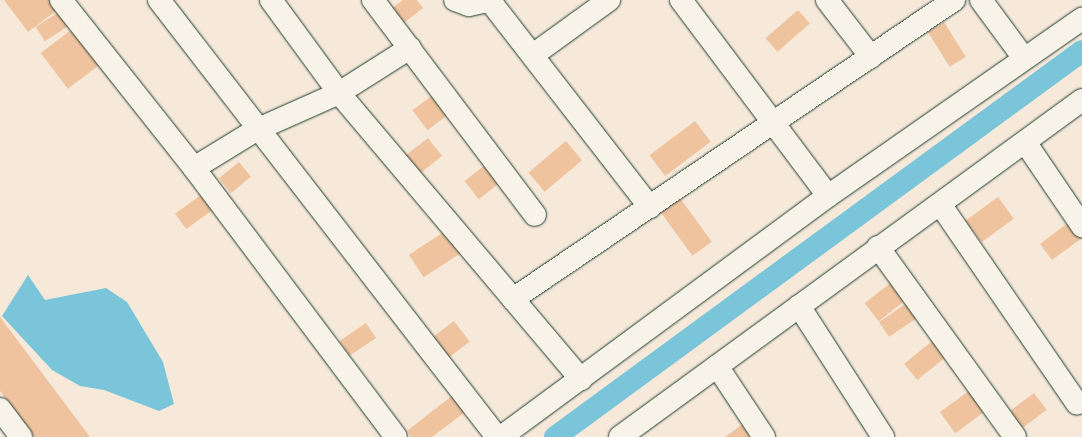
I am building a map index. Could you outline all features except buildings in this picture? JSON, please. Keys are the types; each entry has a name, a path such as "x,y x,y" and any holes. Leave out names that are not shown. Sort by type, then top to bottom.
{"street":[{"path":"62,0 194,168 396,437"},
{"path":"159,0 256,130 496,437"},
{"path":"271,0 339,93 581,379"},
{"path":"373,0 535,216"},
{"path":"455,0 469,5 491,1 650,207"},
{"path":"533,56 609,0"},
{"path":"681,0 828,196"},
{"path":"827,0 871,57"},
{"path":"513,299 954,0"},
{"path":"981,0 1024,57"},
{"path":"501,437 828,196 1024,57 1082,19"},
{"path":"194,168 256,130 339,93 410,48"},
{"path":"620,437 644,430 717,366 1082,100"},
{"path":"1025,142 1082,226"},
{"path":"940,204 1077,403"},
{"path":"878,248 1015,437"},
{"path":"799,306 883,437"},
{"path":"717,366 764,437"},
{"path":"0,409 21,437"}],"water":[{"path":"28,275 45,300 106,288 127,302 163,362 174,404 159,411 104,390 80,386 52,370 2,316"}],"waterway":[{"path":"555,437 1082,51"}]}
